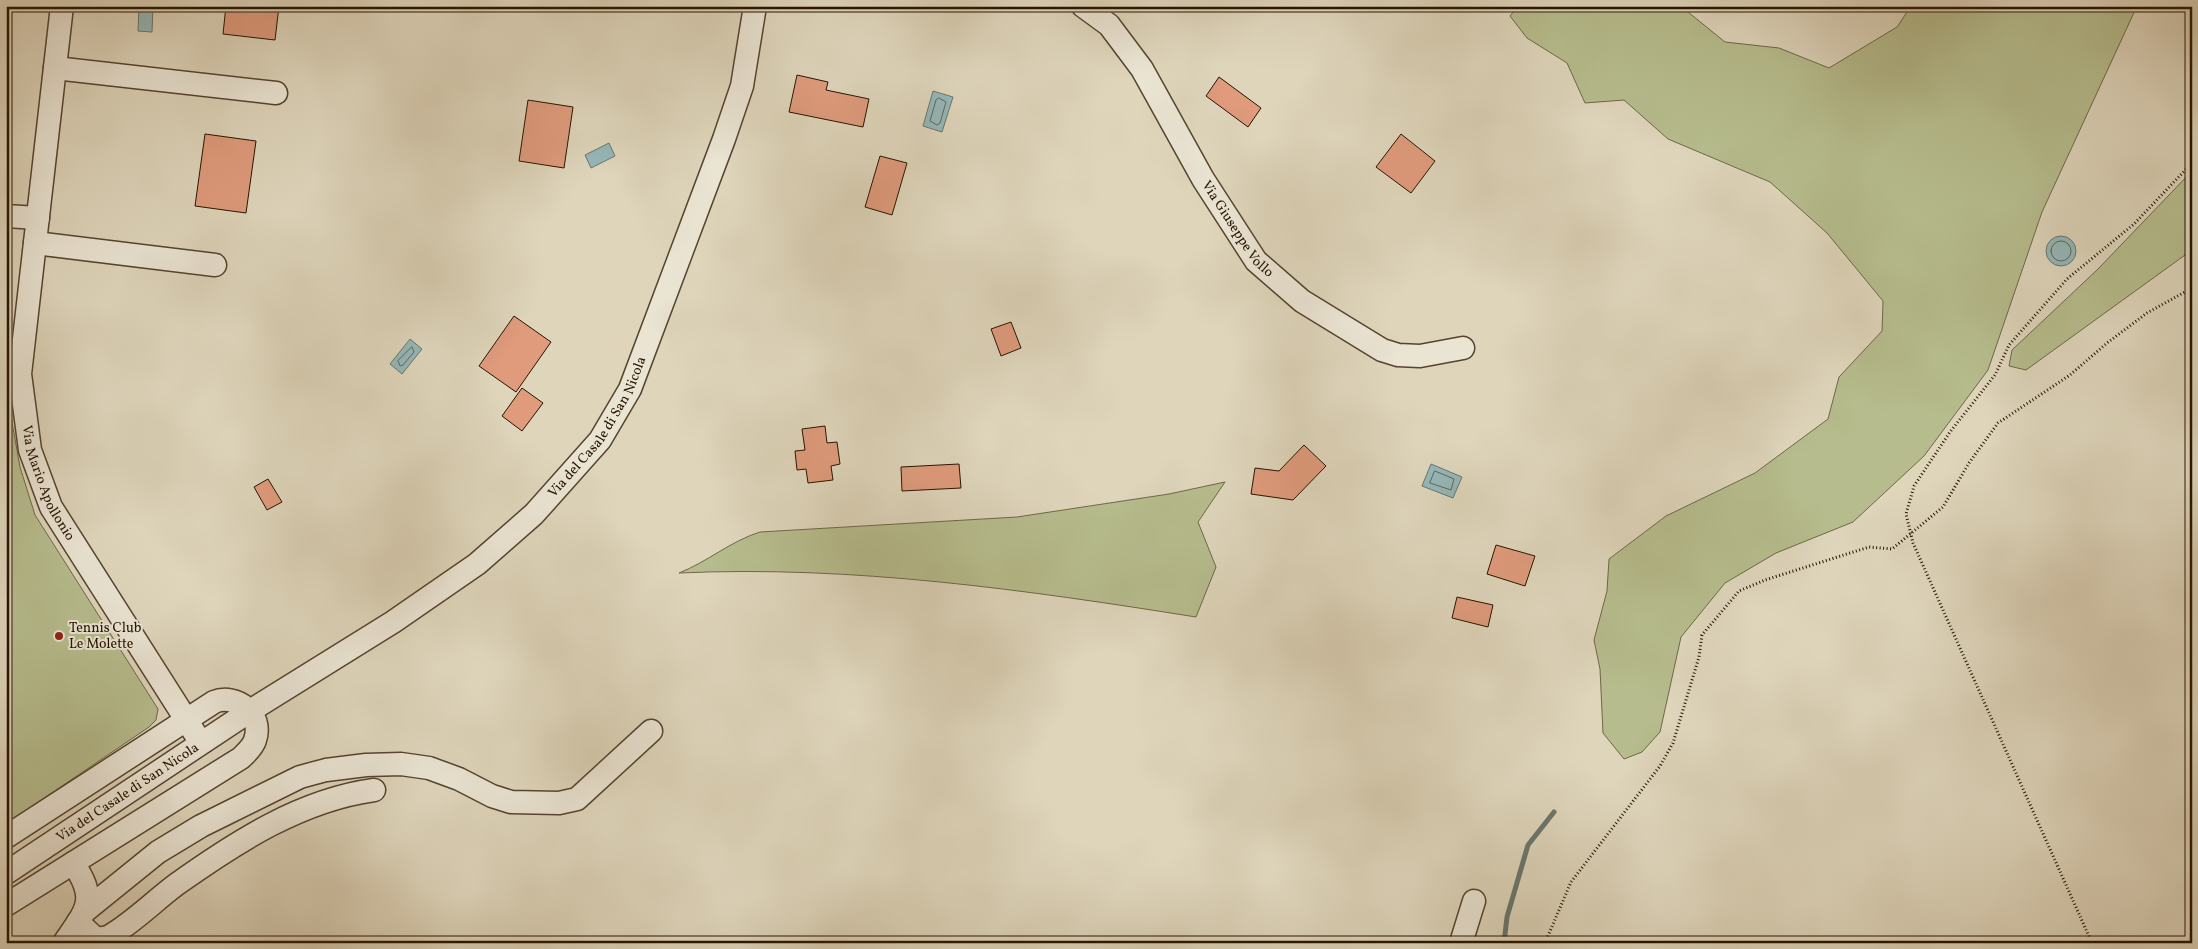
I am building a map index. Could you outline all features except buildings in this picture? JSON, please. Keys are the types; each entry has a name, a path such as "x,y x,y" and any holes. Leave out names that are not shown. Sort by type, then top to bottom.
{"street":[{"name":"Via Mario Apollonio","path":"62,6 20,374 30,450 51,507 201,743"},
{"name":"Via del Casale di San Nicola","path":"6,873 250,711 393,622 477,564 534,514 600,440 630,389 724,139 742,86 755,6"},
{"name":"Via Giuseppe Vollo","path":"1083,6 1108,25 1142,69 1203,179 1256,260 1302,301 1382,350 1398,355 1420,356 1464,348"},
{"path":"55,68 276,93"},
{"path":"6,216 38,218"},
{"path":"35,243 215,265"},
{"name":"Via del Casale di San Nicola","path":"6,837 186,719 221,699 234,700 250,711 257,734 253,745 240,758 6,905"},
{"path":"374,790 337,796 283,819 177,884 108,937 96,939 81,917 158,852 202,826 300,777 326,770 366,764 401,764 429,768 458,779 492,796 511,802 559,803 576,799 651,731"},
{"name":"Via del Casale di San Nicola","path":"64,943 81,917 88,900 87,887 73,863"},
{"path":"1461,943 1474,902"}],"path":[{"path":"2092,943 1917,552 1906,514 1914,486 1950,432 1995,375 2009,345 2066,279 2134,224 2192,163"},
{"path":"1545,943 1571,882 1660,766 1674,743 1699,657 1702,635 1739,591 1869,547 1892,549 1943,506 1969,463 1998,422 2070,375 2107,342 2147,313 2192,288"}],"green space":[{"path":"1518,6 1671,6 1688,12 1725,42 1779,48 1829,68 1897,27 1911,6 2137,6 2042,212 1988,370 1924,456 1853,522 1776,553 1725,583 1681,637 1660,732 1642,752 1624,759 1603,733 1600,669 1594,640 1607,591 1609,559 1666,516 1755,473 1828,419 1839,377 1882,331 1883,301 1827,233 1770,182 1668,139 1624,100 1585,103 1567,63 1527,38 1510,16"},
{"path":"2192,171 2192,250 2026,370 2009,366 2012,350 2098,269"},
{"name":"Tennis Club Le Molette","path":"10,411 20,467 35,515 158,709 156,720 149,727 6,824 6,414"},
{"path":"1225,482 1198,522 1216,567 1196,617 1003,589 874,576 744,571 679,573 760,532 1017,517 1169,494"}],"water":[{"path":"139,7 153,7 152,32 138,31"},
{"path":"933,91 953,97 942,132 923,126"},
{"path":"609,143 615,156 591,168 585,155"},
{"path":"2061,236 2072,240 2076,251 2072,262 2061,266 2050,262 2046,251 2050,240"},
{"path":"410,339 422,349 402,374 390,364"},
{"path":"1431,464 1462,477 1453,498 1422,486"}],"waterway":[{"path":"1504,943 1507,917 1528,845 1554,812"}],"place":[{"name":"Tennis Club Le Molette","path":"59,636"}]}
